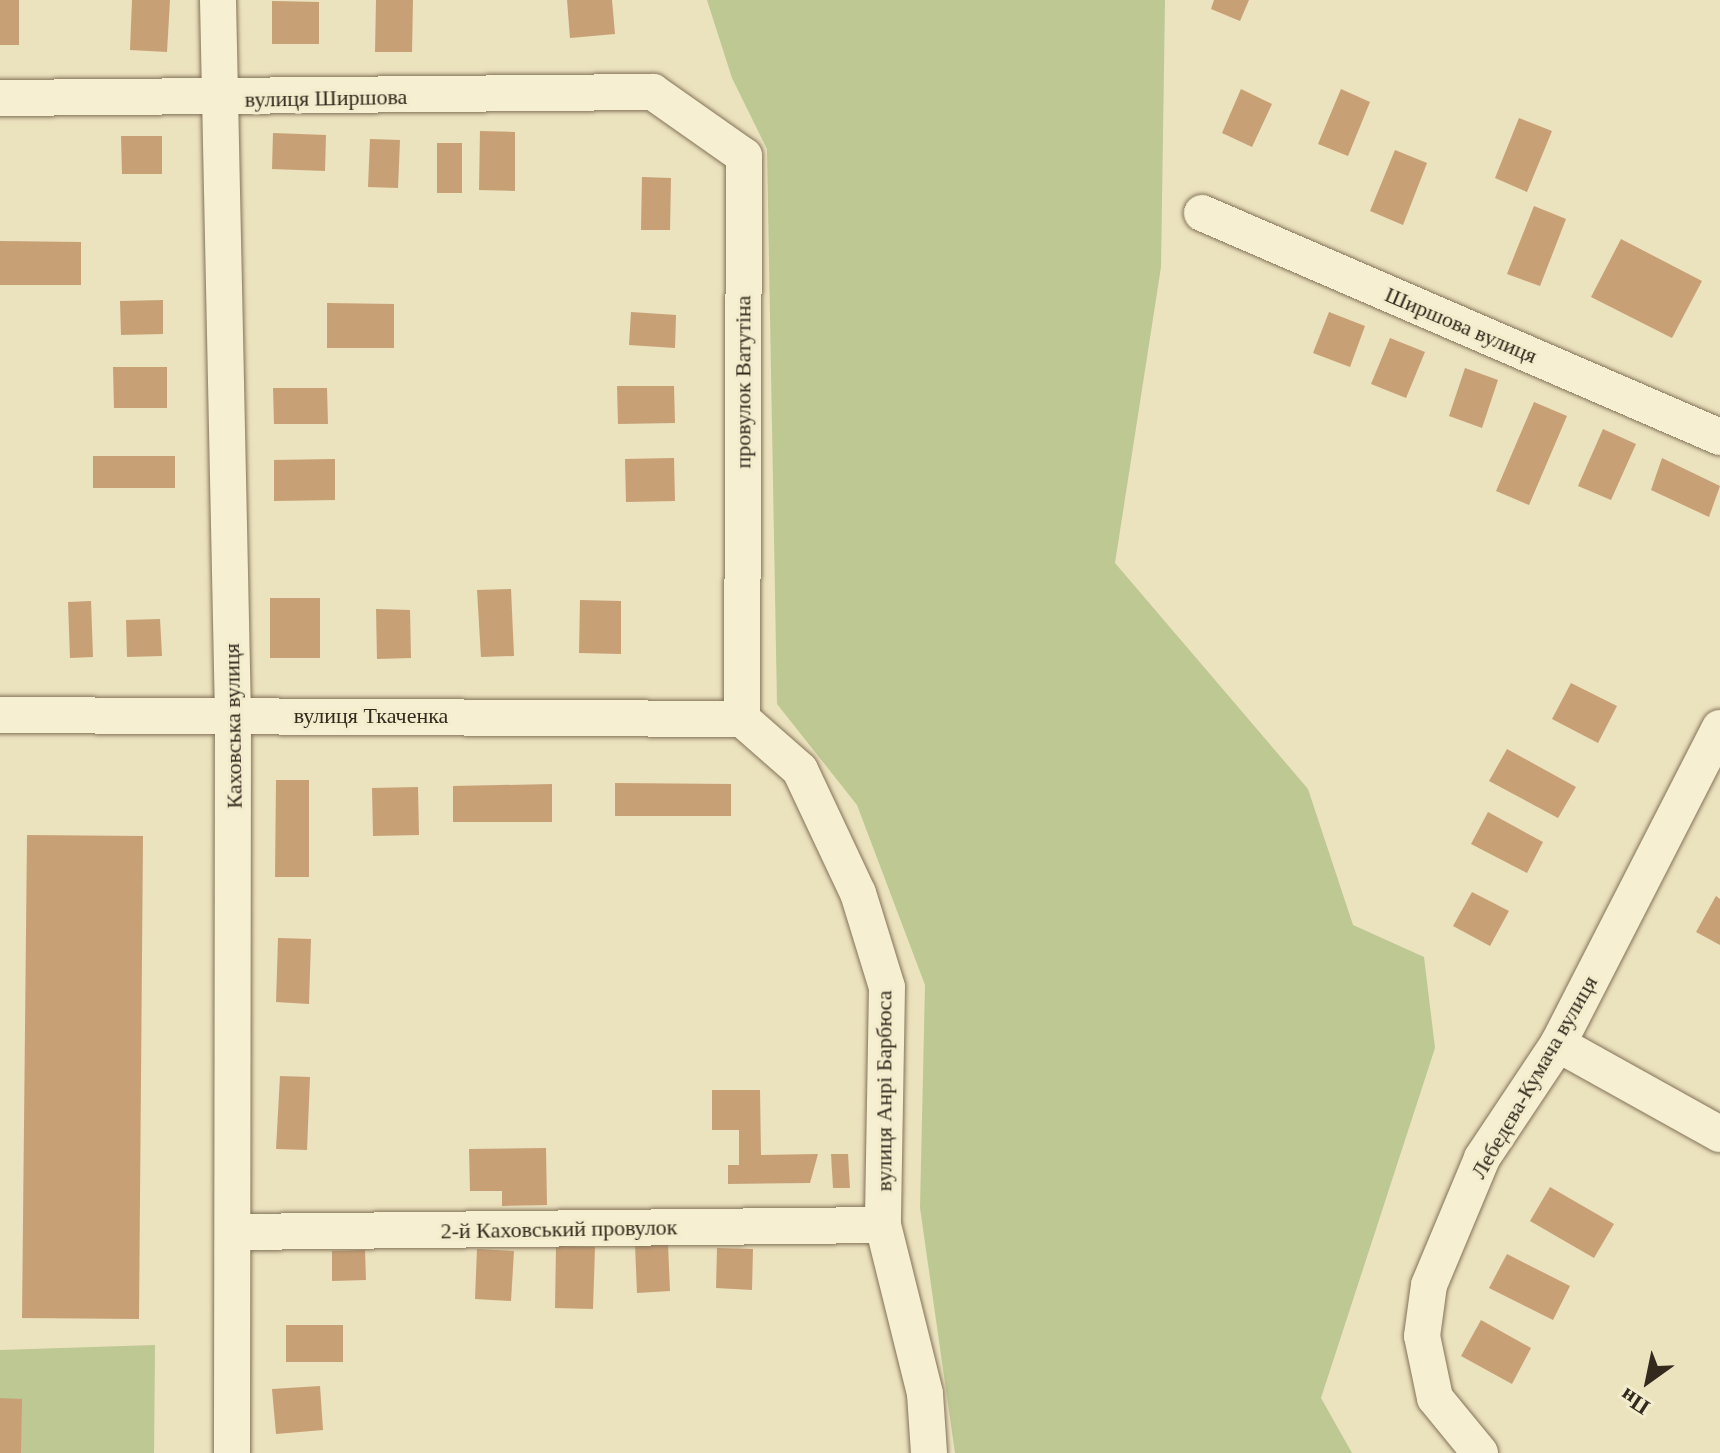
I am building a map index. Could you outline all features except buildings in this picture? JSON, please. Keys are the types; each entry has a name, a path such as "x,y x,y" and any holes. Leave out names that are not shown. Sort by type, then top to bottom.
{"street":[{"name":"Каховська вулиця","path":"218,0 233,716 236,1232 232,1453"},
{"name":"вулиця Ширшова","path":"0,98 218,100 653,92"},
{"name":"провулок Ватутіна","path":"653,92 744,156 742,719"},
{"name":"Ширшова вулиця","path":"1202,213 1720,437"},
{"name":"вулиця Ткаченка","path":"0,715 742,719"},
{"name":"вулиця Анрі Барбюса","path":"742,719 800,770 858,893 887,987 883,1225 925,1394 929,1453"},
{"name":"Лебедєва-Кумача вулиця","path":"1480,1453 1435,1398 1422,1336 1429,1285 1482,1158 1558,1044 1720,728"},
{"path":"1558,1044 1720,1134"},
{"name":"2-й Каховський провулок","path":"236,1232 883,1225"}],"green space":[{"path":"707,0 1165,0 1161,267 1115,563 1308,789 1353,925 1424,957 1435,1048 1321,1398 1352,1453 955,1453 920,1208 925,985 857,805 777,704 767,149 732,78"},
{"path":"155,1345 154,1453 0,1453 0,1350"}]}
